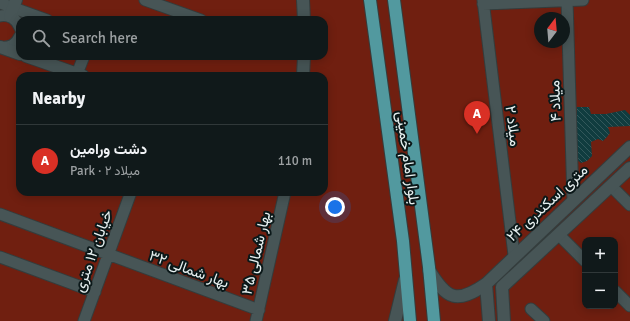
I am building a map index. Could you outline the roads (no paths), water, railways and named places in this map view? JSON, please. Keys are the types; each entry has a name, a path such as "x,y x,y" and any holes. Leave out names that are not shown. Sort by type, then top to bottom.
{"main road":[{"path":"302,0 304,16"},
{"name":"بلوار امام خمینی","path":"370,0 402,233 410,321"},
{"name":"بلوار امام خمینی","path":"394,0 429,270 434,321"},
{"path":"0,47 16,53"},
{"path":"37,60 71,72"},
{"path":"303,72 304,60"},
{"name":"۲۴ متری اسکندری","path":"429,270 438,285 450,294 459,297 470,295 486,284 630,147"},
{"name":"۲۴ متری اسکندری","path":"504,321 502,287 630,168"},
{"path":"395,321 406,276"},
{"path":"486,284 489,321"}],"street":[{"path":"145,0 190,16"},
{"path":"483,2 583,0"},
{"name":"میلاد ۴","path":"567,1 573,200"},
{"name":"میلاد ۲","path":"483,2 514,256"},
{"path":"0,3 10,10 32,16"},
{"path":"10,10 16,21"},
{"path":"0,47 12,46 16,42"},
{"path":"81,72 83,60"},
{"path":"611,186 630,205"},
{"name":"خیابان ۱۲ متری","path":"84,321 130,196"},
{"name":"بهار شمالی ۳۵","path":"256,321 284,196"},
{"name":"بهار شمالی ۳۲","path":"0,214 108,256 259,310"},
{"path":"559,235 582,258"},
{"path":"0,257 95,292"},
{"path":"618,294 630,306"},
{"path":"531,308 544,321"}],"place":[{"name":"دشت ورامین","path":"477,134"}]}
